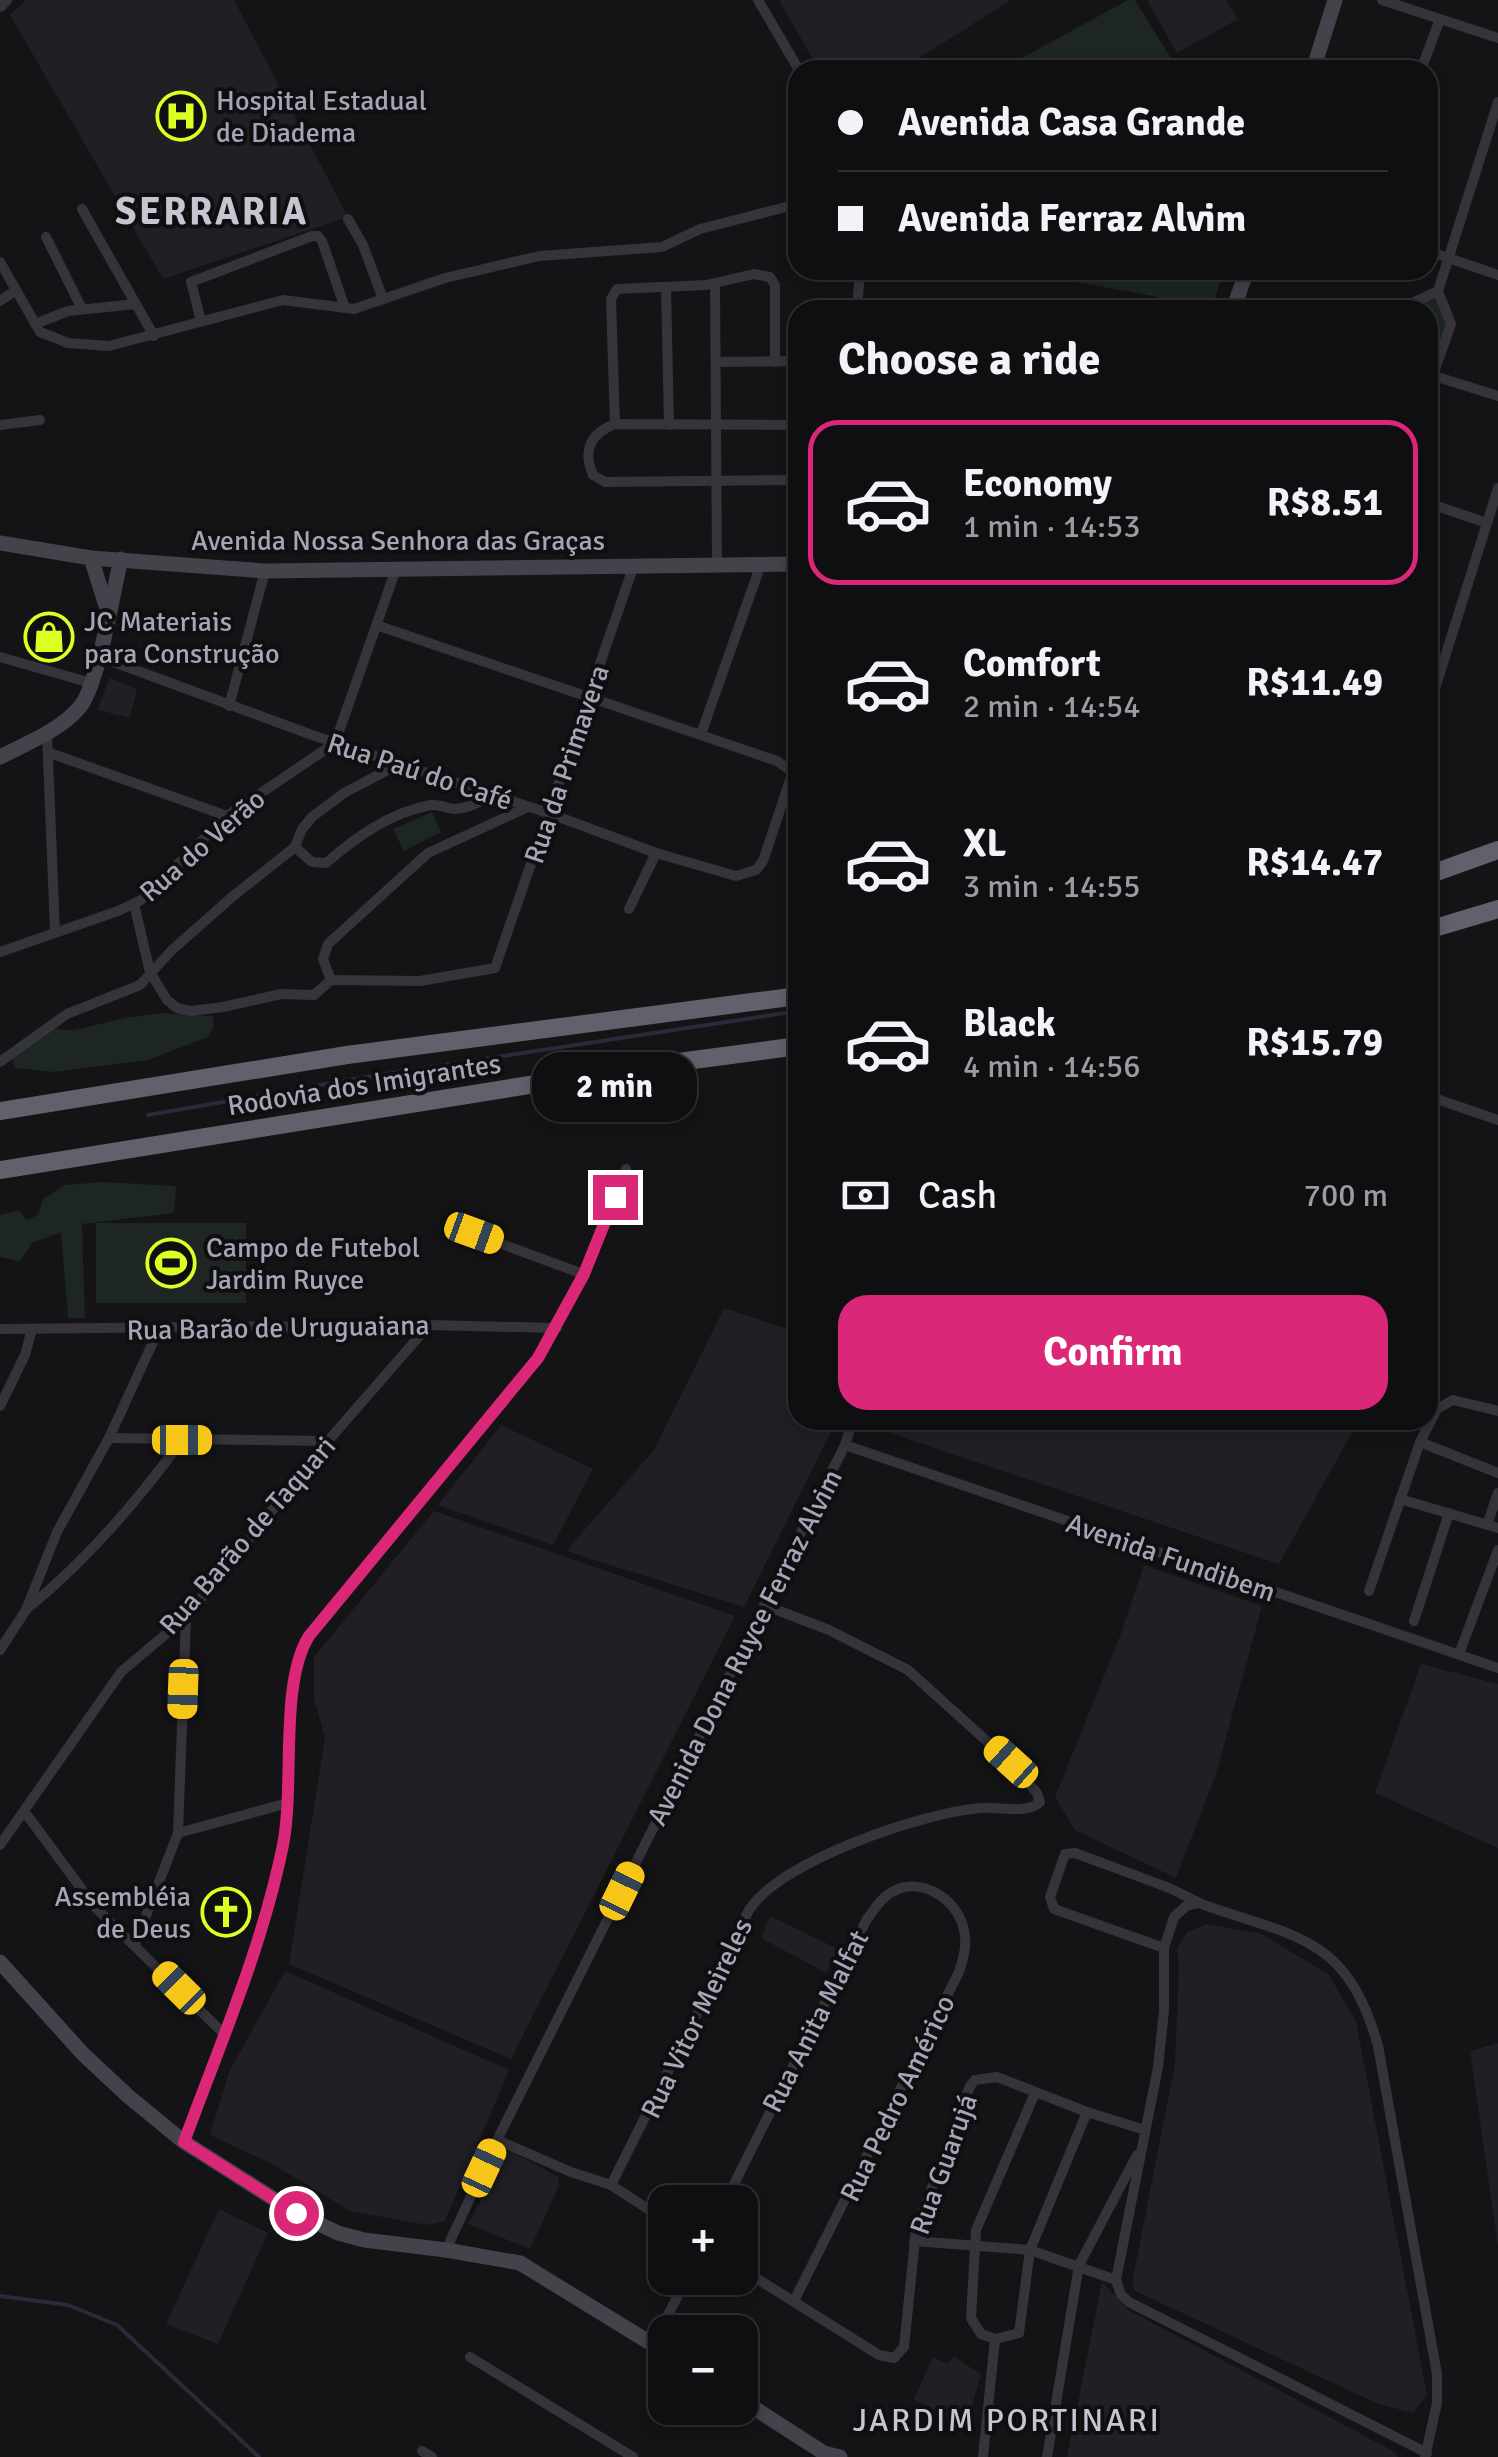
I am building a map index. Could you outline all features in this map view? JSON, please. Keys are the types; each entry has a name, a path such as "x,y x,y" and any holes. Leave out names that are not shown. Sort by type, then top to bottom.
{"highway":[{"path":"1438,872 1498,850"},
{"path":"1438,927 1498,909"},
{"name":"Rodovia dos Imigrantes","path":"0,1112 348,1055 788,997"},
{"name":"Rodovia dos Imigrantes","path":"0,1170 621,1070 788,1047"}],"main road":[{"path":"1316,60 1335,0"},
{"name":"Avenida Nossa Senhora das Graças","path":"0,542 90,558 265,571 788,564"},
{"path":"90,558 108,612"},
{"path":"0,757 47,733 80,707 90,683 121,559"},
{"path":"0,1962 5,1982 82,2054 184,2142 260,2192 328,2228 364,2240 446,2250 530,2268 648,2341"},
{"path":"758,2410 834,2456"}],"street":[{"path":"0,6 6,0"},
{"path":"758,0 793,60"},
{"path":"1382,0 1498,38"},
{"path":"1425,60 1440,19"},
{"path":"1438,355 1451,324 1438,291 1498,102"},
{"path":"0,262 35,324 48,338 95,346 127,344 284,300 360,308 445,278 548,254 662,246 700,229 788,207"},
{"path":"82,209 154,336"},
{"path":"348,219 363,245 383,299"},
{"path":"200,321 191,282 312,236 322,241 345,308"},
{"path":"46,237 82,309"},
{"path":"1438,255 1498,275"},
{"path":"615,424 612,294 618,289 715,284 764,274 774,281 775,362"},
{"path":"715,284 717,563"},
{"path":"666,287 668,425"},
{"path":"0,301 16,290"},
{"path":"1418,300 1438,291"},
{"path":"35,324 82,309 104,310 136,304"},
{"path":"716,362 788,361"},
{"path":"1438,377 1498,396"},
{"path":"0,424 40,420"},
{"path":"788,425 615,424 600,430 591,440 588,462 596,480 788,480"},
{"path":"1438,662 1498,488"},
{"path":"1438,506 1487,523"},
{"name":"Rua da Primavera","path":"331,980 420,980 490,970 498,964 634,564"},
{"path":"701,734 761,564"},
{"path":"336,743 396,569"},
{"path":"229,706 265,571"},
{"path":"379,626 777,760 788,769"},
{"name":"Rua Paú do Café","path":"97,656 336,743 736,876 756,870 763,861 788,793"},
{"path":"0,657 90,683"},
{"path":"47,733 55,932"},
{"name":"Rua do Verão","path":"0,952 147,896 228,816 336,743"},
{"path":"50,753 228,816"},
{"name":"Rua do Verão","path":"0,1062 58,1020 134,988 232,896 295,847 305,824 320,811 344,793 399,764"},
{"path":"295,847 312,862 326,864 358,835 384,823 434,804 452,809 493,795"},
{"path":"134,904 150,972 171,1006 191,1011 280,994 314,995 331,980 323,959 328,944 418,861 440,846 528,807"},
{"path":"629,910 656,852"},
{"path":"1438,1099 1498,1120"},
{"path":"184,2142 271,1901 288,1803 294,1667 304,1644 515,1388 556,1328 584,1274 626,1169"},
{"path":"472,1232 584,1274"},
{"name":"Rua Barão de Uruguaiana","path":"0,1329 428,1325 556,1328"},
{"name":"Rua Barão de Taquari","path":"0,1844 121,1672 186,1617 428,1325"},
{"path":"0,1650 26,1610 57,1532 109,1438 159,1328"},
{"path":"0,1406 32,1329"},
{"path":"1438,1410 1445,1403 1464,1401 1498,1412"},
{"name":"Avenida Dona Ruyce Ferraz Alvim","path":"446,2250 850,1430"},
{"path":"1368,1591 1427,1430"},
{"path":"109,1438 328,1441"},
{"path":"26,1610 73,1569 136,1502 182,1440"},
{"path":"1420,1442 1498,1473"},
{"name":"Avenida Fundibem","path":"844,1445 1498,1668"},
{"path":"1400,1499 1492,1526 1498,1493"},
{"path":"1414,1621 1449,1513"},
{"path":"1459,1654 1498,1550"},
{"name":"Rua Vitor Meireles","path":"611,2185 749,1910 770,1885 808,1863 904,1825 981,1808 1030,1809 1040,1802 1011,1762 908,1670 891,1659 764,1605"},
{"path":"135,1944 178,1833 186,1617"},
{"path":"178,1833 288,1803"},
{"path":"24,1812 95,1907 224,2033"},
{"path":"1164,1948 1054,1909 1050,1897 1062,1857 1068,1852 1075,1853 1199,1903 1302,1937 1320,1948 1349,1980 1370,2018 1436,2374 1438,2404 1426,2455 1121,2295 1116,2280 1160,2048 1164,1948 1174,1917 1186,1906 1199,1903"},
{"name":"Rua Anita Malfat","path":"734,2185 867,1919 891,1892 904,1887 927,1888 940,1895"},
{"name":"Rua Pedro Américo","path":"794,2301 959,1972 966,1940 962,1922 940,1895"},
{"name":"Rua Guarujá","path":"794,2301 887,2358 894,2358 904,2347 914,2241 970,2086 980,2076 1145,2130"},
{"path":"1035,2093 980,2218 973,2245 972,2323 980,2334 994,2339 1019,2333 1030,2250 1087,2112"},
{"path":"497,2140 611,2185 648,2209"},
{"path":"1047,2457 1079,2265 1143,2144"},
{"path":"914,2241 1030,2250 1116,2280"},
{"path":"758,2279 794,2301"},
{"path":"983,2457 994,2339"},
{"path":"470,2357 633,2457"}],"shaded area":[{"name":"Hospital Estadual de Diadema","path":"26,0 234,0 348,217 163,279 10,15"},
{"path":"779,0 1011,0 916,60 813,60"},
{"path":"1128,0 1135,0 1172,60 1018,60"},
{"path":"1147,0 1226,0 1238,19 1177,53"},
{"path":"1065,280 1221,280 1214,300 1174,300"},
{"path":"1438,291 1450,315 1438,357 1438,300 1425,300"},
{"path":"109,678 137,689 130,718 98,710"},
{"path":"432,812 441,832 404,851 393,829"},
{"path":"161,1013 213,1016 214,1027 208,1037 148,1060 54,1072 15,1068 12,1060 52,1029 74,1030"},
{"path":"103,1182 176,1186 174,1213 82,1224 85,1318 68,1318 61,1232 32,1243 20,1261 0,1257 0,1215 19,1210 26,1220 38,1215 43,1199 65,1185"},
{"name":"Campo de Futebol Jardim Ruyce","path":"96,1223 246,1223 246,1303 96,1303"},
{"path":"724,1308 788,1329 788,1430 832,1430 744,1607 566,1551 654,1450"},
{"path":"501,1425 593,1469 553,1545 438,1505"},
{"path":"881,1430 1353,1430 1279,1564"},
{"path":"434,1511 735,1616 511,2059 289,1964 325,1738 314,1699 314,1657"},
{"path":"1144,1565 1262,1606 1216,1774 1176,1878 1075,1830 1055,1797 1120,1636"},
{"path":"1421,1664 1498,1684 1498,1848 1375,1793"},
{"path":"770,1916 838,1949 826,1973 761,1938"},
{"path":"1207,1924 1262,1934 1329,1975 1356,2021 1427,2395 1413,2413 1376,2403 1135,2291 1132,2283 1175,2064 1177,1948 1187,1932"},
{"path":"285,1971 509,2070 445,2221 427,2225 350,2211 274,2165 210,2135 229,2072"},
{"path":"1498,2043 1498,2247 1470,2051"},
{"path":"508,2150 558,2177 559,2186 530,2249 468,2224"},
{"path":"219,2209 268,2233 218,2344 166,2324"},
{"path":"1102,2282 1128,2310 1398,2457 1067,2457"},
{"path":"954,2356 981,2375 965,2429 914,2399 933,2357 947,2364"}],"waterway":[{"path":"148,1115 366,1077 788,1013"},
{"path":"0,2296 68,2305 117,2325 259,2457"}],"place":[{"name":"Hospital Estadual de Diadema","path":"181,116"},
{"name":"JC Materiais para Construção","path":"49,637"},
{"name":"Campo de Futebol Jardim Ruyce","path":"171,1263"},
{"name":"Assembléia de Deus","path":"226,1912"}],"district":[{"name":"SERRARIA","path":"212,211"},
{"name":"JARDIM PORTINARI","path":"1007,2420"}],"route":[{"path":"296,2213 184,2142 271,1901 284,1840 294,1667 298,1654 538,1358 584,1274 615,1197"}]}
